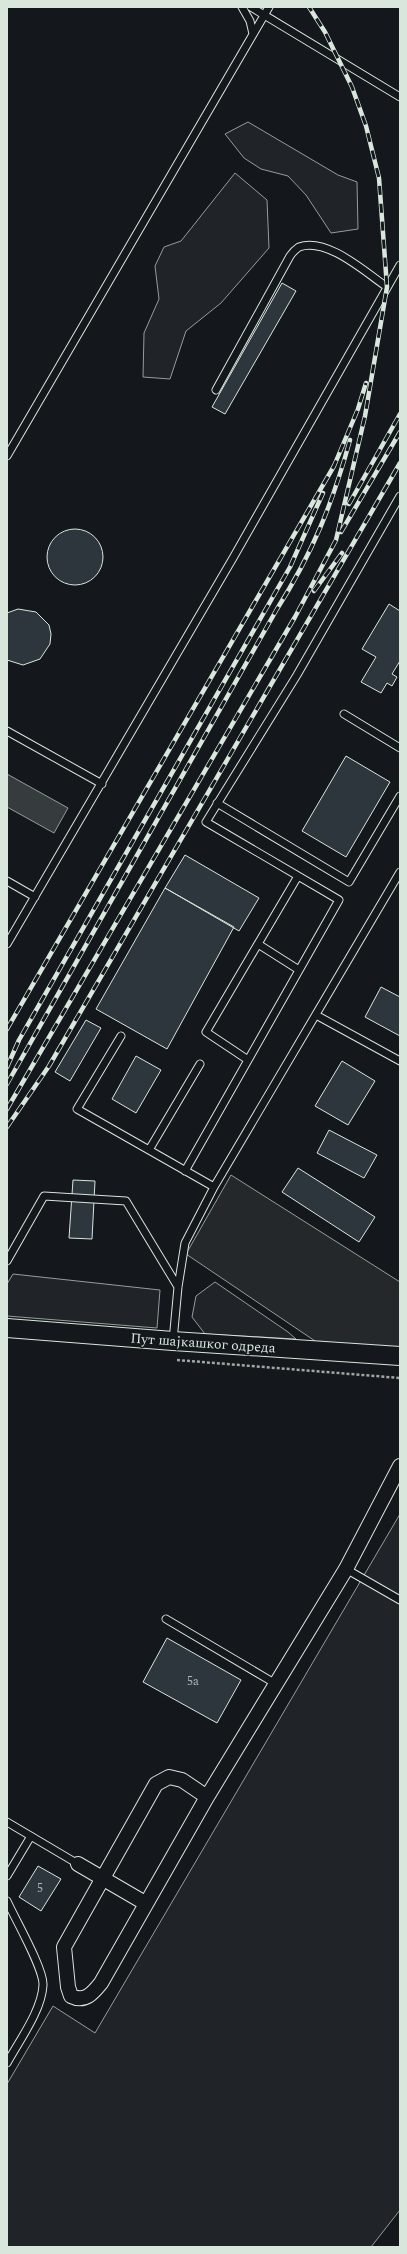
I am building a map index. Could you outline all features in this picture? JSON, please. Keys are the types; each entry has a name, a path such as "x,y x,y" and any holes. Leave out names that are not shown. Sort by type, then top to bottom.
{"street":[{"name":"Пут шајкашког одреда","path":"7,1328 400,1356"},
{"path":"207,1797 182,1780 169,1777 156,1784 104,1879 64,1947 68,1987 71,1996 82,1999 88,1997 94,1992 207,1797 346,1570 400,1466"},
{"path":"78,1864 145,1903"}],"lane":[{"path":"242,7 250,21 253,34"},
{"path":"251,7 265,14 400,97"},
{"path":"7,456 269,7"},
{"path":"216,390 290,256 298,248 313,246 329,248 387,287"},
{"path":"7,944 237,551 400,265"},
{"path":"185,1171 339,900 206,822 297,675 400,496"},
{"path":"344,714 400,748"},
{"path":"7,731 102,784"},
{"path":"218,803 349,882 400,796"},
{"path":"173,1341 178,1287 185,1243 214,1187 400,872"},
{"path":"248,1060 206,1032 298,876"},
{"path":"7,881 35,897"},
{"path":"258,944 299,970"},
{"path":"316,1015 400,1061"},
{"path":"121,1036 77,1109 214,1187"},
{"path":"149,1150 200,1064"},
{"path":"7,1261 44,1196 126,1200 178,1287"},
{"path":"346,1570 400,1600"},
{"path":"166,1619 276,1684"},
{"path":"7,1822 78,1864"},
{"path":"7,1876 31,1836"},
{"path":"7,1901 40,1970 44,1984 39,2005 7,2063"}],"path":[{"path":"172,1359 400,1378"}],"shaded area":[{"path":"248,122 338,175 357,182 358,229 331,233 306,195 288,176 261,169 244,158 225,134"},
{"path":"235,173 267,200 269,248 221,303 186,331 170,379 143,377 144,333 159,299 155,266 164,247 181,241"},
{"path":"7,774 68,808 54,833 7,807"},
{"path":"231,1175 400,1282 400,1348 318,1343 186,1254"},
{"path":"13,1274 160,1290 157,1328 7,1316 7,1284"},
{"path":"215,1282 296,1339 205,1334 192,1317 196,1296"},
{"path":"400,1514 400,2210 371,2247 7,2247 7,2084 53,2006 95,2033"}],"building":[{"path":"282,283 296,291 225,414 212,407"},
{"path":"69,529 81,529 91,533 99,541 103,551 103,563 99,573 91,581 81,585 69,585 59,581 51,573 47,563 47,551 51,541 59,533"},
{"path":"389,604 400,611 400,661 392,674 397,677 392,686 387,683 381,693 361,682 376,657 362,649"},
{"path":"18,609 36,612 49,625 51,634 50,644 40,659 23,665 7,660 7,613"},
{"path":"346,756 390,782 346,857 302,831"},
{"path":"185,855 259,898 239,931 165,888"},
{"path":"165,888 234,927 167,1049 96,1009"},
{"path":"381,987 400,997 400,1036 365,1017"},
{"path":"86,1020 101,1028 70,1081 55,1072"},
{"path":"136,1056 161,1070 136,1113 112,1099"},
{"path":"342,1061 375,1081 348,1125 315,1106"},
{"path":"329,1130 377,1155 364,1178 317,1153"},
{"path":"298,1168 375,1217 359,1242 282,1192"},
{"path":"73,1180 95,1181 92,1239 69,1238"},
{"path":"167,1638 241,1680 217,1723 143,1682"},
{"path":"38,1866 61,1879 41,1911 19,1897"}],"railway":[{"path":"7,1109 295,617 336,540 365,416 387,287 379,178 366,126 352,87 325,32 309,7"},
{"path":"7,1029 334,466 358,409 366,383"},
{"path":"349,504 400,414"},
{"path":"341,532 400,432"},
{"path":"7,1084 301,568 320,528 336,486 350,440"},
{"path":"7,1127 49,1066 400,463"},
{"path":"7,1067 19,1040 290,567 323,493"},
{"path":"314,591 342,553"}]}
